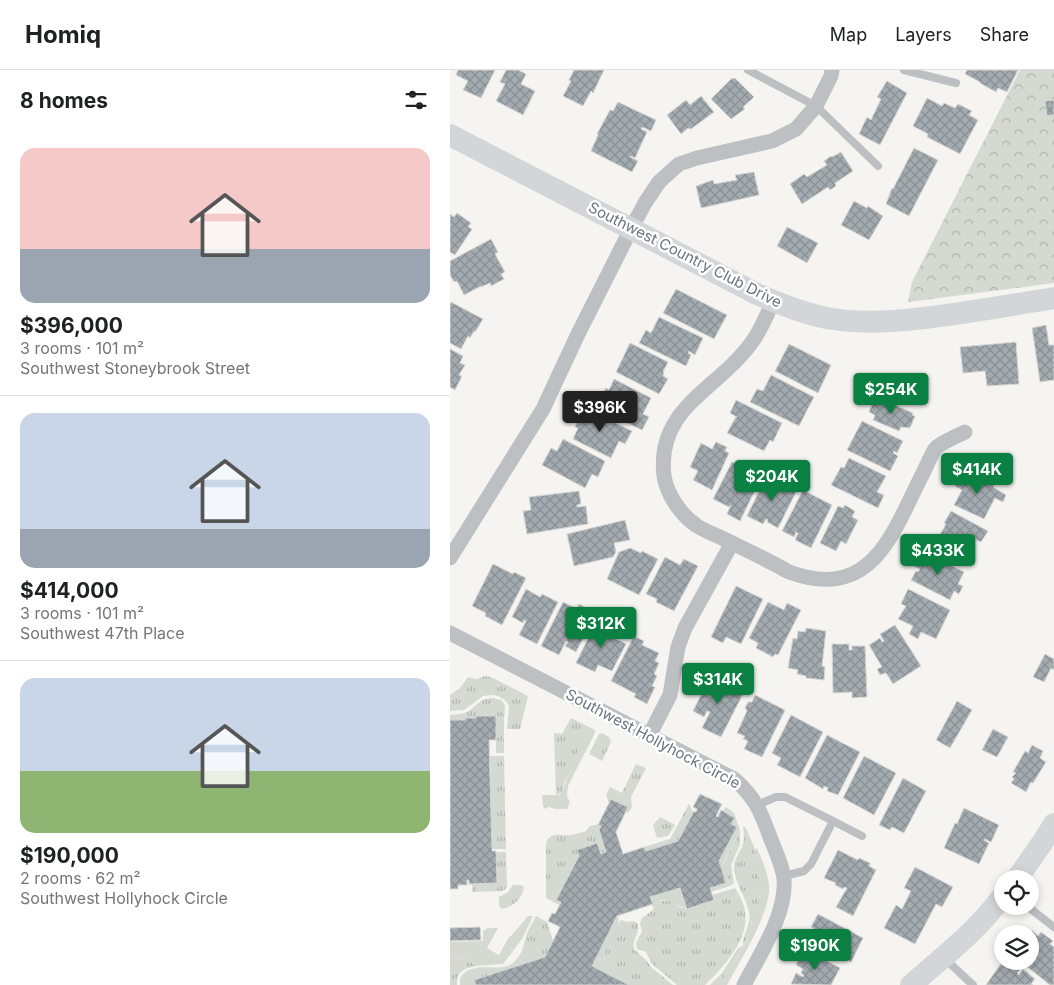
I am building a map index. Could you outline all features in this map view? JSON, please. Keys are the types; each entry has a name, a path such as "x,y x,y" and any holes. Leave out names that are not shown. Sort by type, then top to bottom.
{"street":[{"path":"450,558 543,409 631,229 659,182 679,164 772,141 796,129 816,106 831,76 832,70"},
{"name":"Southwest Country Club Drive","path":"450,135 773,301 799,311 856,322 884,322 932,317 1054,298"},
{"path":"773,301 764,323 752,342 738,359 680,413 670,429 664,445 665,481 672,500 697,526 804,578 830,579 854,573 869,564 881,552 936,448 965,432"},
{"path":"649,736 670,695 678,647 685,628 732,543"},
{"name":"Southwest Hollyhock Circle","path":"450,634 734,780 747,791 758,805 784,876 782,906 744,985"},
{"path":"1023,870 1054,824"},
{"path":"911,985 994,909"}],"lane":[{"path":"748,70 816,106 878,166"},
{"path":"904,70 956,83"},
{"path":"758,805 776,797 786,797 862,836"},
{"path":"784,876 804,871 811,864 833,821"},
{"path":"1038,915 1054,927"},
{"path":"943,957 972,985"}],"green space":[{"path":"1020,70 1054,70 1054,283 908,302 912,282"},
{"path":"485,676 491,677 528,696 520,729 507,729 509,706 505,700 498,696 483,696 464,710 450,711 450,695 460,688 468,677 476,679"},
{"path":"493,698 501,700 505,705 504,753 496,753 496,716 476,716 476,718 466,718 465,720 450,720 450,715 467,712 481,701"},
{"path":"571,718 587,726 588,730 575,764 564,783 562,793 556,795 554,733 562,734"},
{"path":"587,726 595,730 595,733 568,786 567,796 545,809 542,795 560,795 588,730"},
{"path":"602,733 610,738 611,742 602,761 589,754 599,734"},
{"path":"490,756 504,756 506,849 492,849"},
{"path":"636,764 646,768 631,797 632,807 626,813 628,807 612,799 609,803 606,795 610,787 622,793"},
{"path":"567,796 570,802 567,809 549,807 552,803"},
{"path":"689,804 693,812 678,841 646,851 644,847 670,839"},
{"path":"726,807 734,813 740,830 723,864 730,886 711,892 710,888 726,882 719,861 737,827 731,824 734,817 723,811"},
{"path":"660,817 675,825 668,836 657,838 653,825"},
{"path":"599,824 606,852 601,854 597,843 578,850 579,856 563,886 546,886 546,844 550,837 585,832 590,826"},
{"path":"743,826 746,828 760,861 757,870 761,896 745,945 720,983 712,983 722,973 738,948 743,946 750,916 736,879 734,867 735,860 743,844"},
{"path":"740,830 740,844 731,865 734,883 730,886 723,865"},
{"path":"757,848 769,885 766,908 754,936 727,985 710,985 720,982 738,957 751,929 752,917 755,915 761,896 756,866 760,861 755,850"},
{"path":"496,852 506,852 507,888 502,891 472,892 472,884 497,883"},
{"path":"513,885 524,887 522,895 514,904 502,909 499,906 499,897 508,892"},
{"path":"546,886 563,886 556,899 561,902 559,905 546,898"},
{"path":"680,888 687,908 670,901 661,900 653,908 650,897"},
{"path":"735,888 742,901 745,913 742,936 730,958 705,985 677,985 652,964 646,952 637,949 636,943 642,931 640,923 642,918 653,910 654,904 671,900 679,907 688,909 714,900 712,895"},
{"path":"618,915 618,926 607,947 604,959 612,969 646,985 629,985 592,966"},
{"path":"528,916 533,916 522,939 503,964 476,966 467,959 450,958 450,942 483,941 483,931 488,928 498,928 487,948 499,955 509,937"},
{"path":"536,916 547,922 553,941 545,957 475,980 476,985 460,985 460,978 466,972 473,969 509,966 514,962 521,954 528,932"},
{"path":"622,920 626,922 634,921 638,924 634,949 651,967 673,985 640,984 619,974 608,964 605,959 605,949"},
{"path":"450,958 467,959 476,966 468,968 459,974 457,985 450,985"}],"building":[{"path":"458,70 495,70 481,98 463,90 468,81 456,75"},
{"path":"506,70 518,70 526,74 521,84 535,91 523,115 496,101 505,84 500,82"},
{"path":"574,70 604,70 593,93 591,91 583,106 563,96 571,81 569,80"},
{"path":"967,70 1018,70 1007,92 998,88 996,92 965,74"},
{"path":"735,78 754,97 743,107 745,109 731,119 711,99 731,79"},
{"path":"887,81 907,93 880,145 859,134 867,117 871,120 881,99 877,97"},
{"path":"701,96 714,112 681,134 667,115 686,100 690,105"},
{"path":"927,98 942,106 944,103 955,108 958,104 972,111 969,115 978,120 960,154 927,137 928,134 913,126"},
{"path":"1054,100 1054,115 1047,116 1045,101"},
{"path":"618,102 656,120 651,131 642,127 641,129 647,132 635,158 630,157 638,161 632,172 591,151 597,134 610,110 613,111"},
{"path":"914,148 938,160 909,216 886,204 892,188"},
{"path":"841,152 853,171 835,183 836,186 830,190 828,187 802,204 790,184 804,174 807,177 827,165 824,161"},
{"path":"754,172 759,195 701,208 696,186 713,180 714,184 737,180 735,175"},
{"path":"854,201 867,208 868,206 883,216 869,240 841,225"},
{"path":"457,213 471,223 468,227 472,229 455,255 450,252 450,214 454,217"},
{"path":"787,227 818,243 807,263 777,246"},
{"path":"491,239 498,252 495,254 505,272 501,274 504,279 491,286 490,283 481,286 464,295 457,281 454,282 450,275 450,261"},
{"path":"676,289 727,315 714,339 663,313"},
{"path":"451,302 483,319 470,338 468,336 461,349 450,343"},
{"path":"659,317 703,338 695,355 689,351 688,353 691,355 686,366 639,343 646,330 651,333"},
{"path":"1046,325 1049,345 1054,345 1054,380 1040,382 1032,328"},
{"path":"1016,342 1019,384 987,386 985,371 963,373 960,347"},
{"path":"630,343 668,362 663,376 668,379 659,394 616,372"},
{"path":"789,344 831,365 818,393 775,371"},
{"path":"450,349 463,356 460,363 465,365 459,375 462,376 455,390 450,387"},
{"path":"771,375 814,397 799,426 750,402 757,389 763,391"},
{"path":"614,379 651,398 643,414 649,417 642,430 597,408 598,406 594,404 598,396 601,398 606,388 609,390"},
{"path":"881,399 913,413 912,415 915,416 910,428 901,427 899,431 873,420 875,415 869,412 874,400 879,402"},
{"path":"736,400 782,423 773,442 770,440 764,451 727,433 737,417 730,413"},
{"path":"585,408 632,431 625,444 619,441 611,458 573,439 578,428 575,427"},
{"path":"862,421 903,441 897,453 894,451 893,453 898,456 890,471 847,450"},
{"path":"563,439 605,461 598,477 592,474 585,488 542,465 551,448 557,451"},
{"path":"716,442 727,447 725,451 729,453 712,490 693,480 698,471 690,467 701,443 712,449"},
{"path":"849,458 886,476 877,492 884,495 878,508 831,485 841,467 844,468"},
{"path":"732,462 742,468 744,465 763,474 740,521 727,514 731,505 729,507 713,499"},
{"path":"964,471 988,485 992,478 996,481 993,487 1006,495 1003,502 995,498 984,519 954,505 962,490 955,486"},
{"path":"767,475 797,490 778,528 767,522 768,520 766,519 763,524 747,516"},
{"path":"803,490 832,505 811,548 795,540 798,533 796,532 794,537 782,531"},
{"path":"579,491 581,504 577,505 577,507 586,506 588,524 527,534 523,511 531,510 529,497"},
{"path":"845,505 855,511 852,517 858,520 846,544 841,541 836,551 820,543 838,506 843,508"},
{"path":"951,511 988,531 981,542 973,538 960,557 935,543"},
{"path":"625,520 630,540 614,543 616,552 613,557 574,566 567,534"},
{"path":"630,548 641,553 642,551 658,559 639,595 607,579 619,552"},
{"path":"922,551 964,572 958,584 963,586 959,594 954,591 950,600 911,580 916,571 918,572 920,569 914,566"},
{"path":"665,557 680,565 684,559 698,566 674,611 656,602 657,599 646,594"},
{"path":"493,564 526,578 502,625 485,616 486,613 472,606"},
{"path":"736,586 763,599 741,644 726,637 723,643 711,637"},
{"path":"526,589 540,597 542,594 558,602 537,644 519,635 526,621 524,620 523,623 512,617"},
{"path":"908,589 950,610 936,639 921,632 918,639 909,634 913,626 898,619 906,606 901,604"},
{"path":"563,602 577,609 579,604 596,613 576,652 565,646 568,642 566,641 559,655 541,646"},
{"path":"768,602 784,610 787,603 801,610 778,655 775,654 773,657 756,648 758,643 749,638"},
{"path":"597,620 616,629 612,637 626,644 612,671 598,665 595,672 576,663"},
{"path":"895,625 921,666 893,684 886,673 880,675 877,669 882,667 869,645 880,638 882,642 884,641 880,634"},
{"path":"806,628 826,631 822,666 825,667 824,680 806,678 806,676 797,674 798,670 788,668 793,638 797,639 798,631 805,632"},
{"path":"634,636 644,641 642,645 659,653 655,661 659,663 654,674 657,676 652,686 655,687 647,704 634,697 636,694 611,681"},
{"path":"832,644 849,644 849,650 852,650 852,646 865,646 867,697 852,698 852,692 833,693"},
{"path":"1045,654 1054,659 1054,670 1051,668 1044,682 1033,677"},
{"path":"711,675 744,692 721,737 702,728 710,712 707,711 704,717 693,711"},
{"path":"755,695 785,710 762,757 744,749 748,741 743,739 745,736 737,733 747,711 745,708 748,702 752,702"},
{"path":"957,701 972,710 950,748 936,740"},
{"path":"791,715 823,732 800,777 777,765 781,758 772,753"},
{"path":"476,716 496,716 496,740 489,740 492,851 496,851 497,883 469,884 469,880 467,880 467,885 458,885 458,889 450,889 450,720 465,720 465,718 476,718"},
{"path":"993,729 1008,737 997,757 982,750"},
{"path":"827,735 860,752 838,795 827,791 828,788 824,786 823,789 805,778"},
{"path":"1032,745 1043,751 1040,758 1046,762 1026,792 1011,783 1014,779 1012,777 1016,773 1013,772 1025,751 1028,753"},
{"path":"864,756 896,773 874,815 843,798"},
{"path":"903,778 926,791 904,833 892,827 890,830 879,825"},
{"path":"700,794 722,804 716,816 718,817 721,810 735,818 731,824 737,827 719,861 726,883 710,888 714,900 687,909 680,888 650,897 653,904 617,916 592,966 629,985 476,985 474,980 545,957 560,927 548,921 552,913 555,914 561,902 556,900 579,856 577,850 597,843 601,854 606,852 599,830 601,826 598,825 611,799 628,807 616,832 623,854 644,847 646,851 678,841 694,811 696,812 697,809 693,807"},
{"path":"964,808 999,825 991,842 984,840 989,843 979,864 944,848"},
{"path":"838,850 858,860 859,858 870,863 869,866 876,870 853,916 836,907 847,888 844,887 843,889 835,885 836,883 824,878"},
{"path":"915,867 953,887 942,907 936,904 915,944 884,928 896,905 902,909 911,891 904,888"},
{"path":"818,914 863,938 851,962 809,940 814,928 811,927"},
{"path":"480,927 481,940 450,941 450,928"},
{"path":"1041,932 1053,941 1050,944 1054,947 1054,985 1050,985 1031,970 1039,970 1039,935"},
{"path":"804,949 840,968 831,985 791,984 796,973 803,977 804,975 801,973 803,969 796,965"},
{"path":"996,970 1020,970 1017,973 1019,975 1024,970 1035,979 1031,984 1033,985 986,985"}]}
